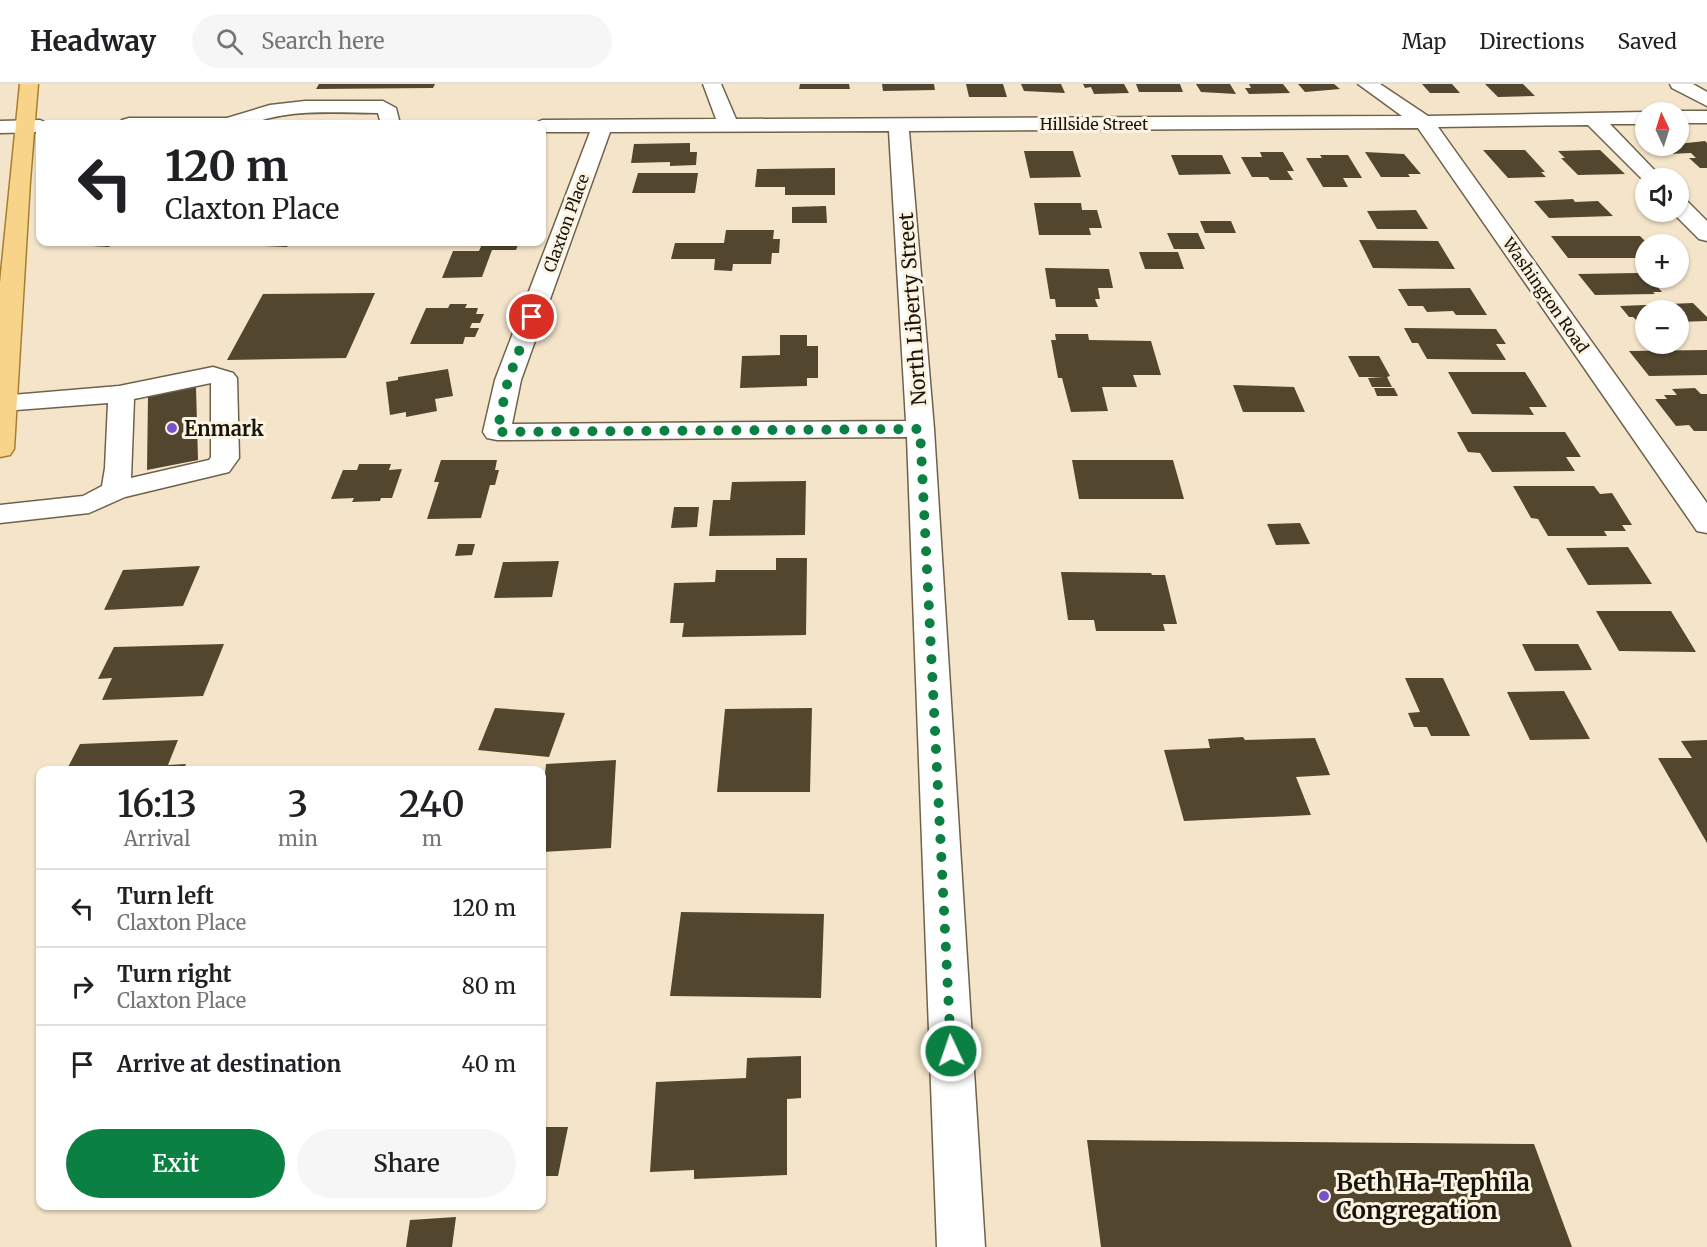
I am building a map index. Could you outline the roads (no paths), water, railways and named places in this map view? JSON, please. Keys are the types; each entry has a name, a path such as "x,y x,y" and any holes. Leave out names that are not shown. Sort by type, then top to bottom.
{"main road":[{"path":"0,449 19,181 33,126 29,84"}],"street":[{"path":"712,84 728,125"},
{"name":"Washington Road","path":"1367,84 1424,122 1707,524"},
{"path":"1679,84 1707,100"},
{"path":"241,120 270,111 305,107 383,107 389,112 390,120"},
{"path":"1689,117 1707,117"},
{"name":"Hillside Street","path":"546,126 899,126 1635,118"},
{"path":"1594,120 1642,168"},
{"path":"0,127 33,126"},
{"name":"Claxton Place","path":"602,126 508,380 497,432 920,429"},
{"name":"North Liberty Street","path":"899,126 920,429 961,1247"},
{"path":"1689,216 1707,234"},
{"path":"0,514 89,504 115,491 219,466 225,458 224,378 213,375 119,394 3,403"},
{"path":"115,491 119,468 121,400 119,394"}],"place":[{"name":"Enmark","path":"172,428"},
{"name":"Beth Ha-Tephila Congregation","path":"1324,1196"}]}
